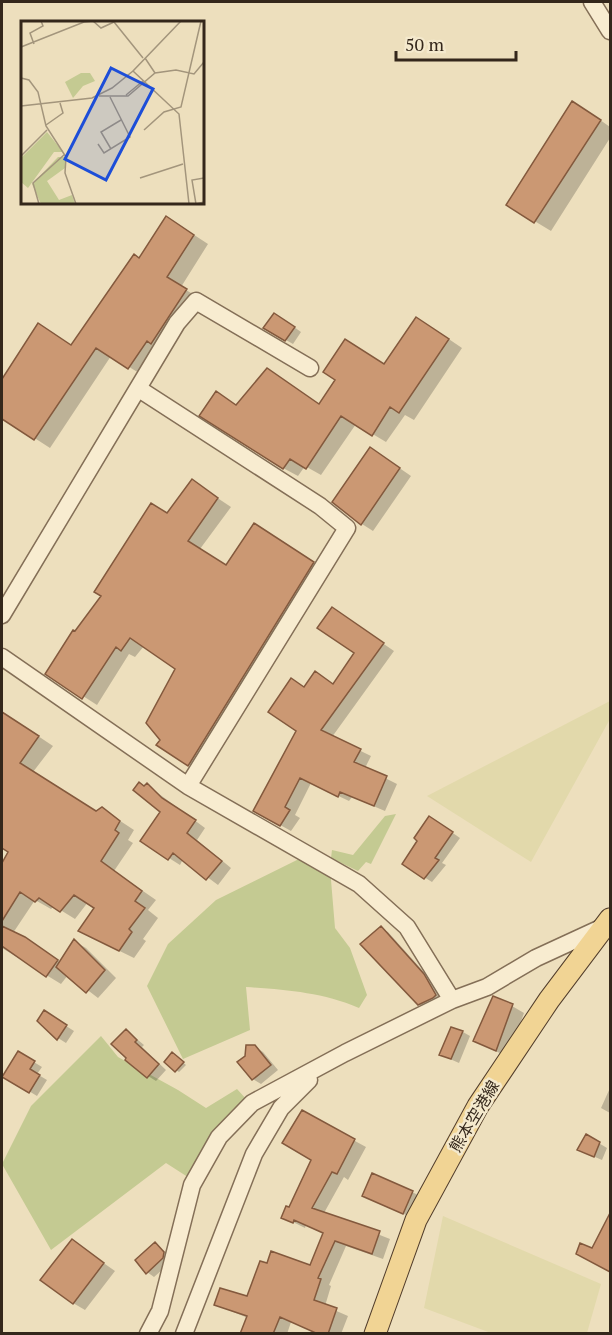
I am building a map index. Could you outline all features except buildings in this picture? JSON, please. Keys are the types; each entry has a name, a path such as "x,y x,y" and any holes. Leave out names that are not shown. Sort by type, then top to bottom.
{"main road":[{"name":"熊本空港線","path":"375,1334 416,1220 478,1106 606,924"}],"street":[{"path":"592,2 610,31"},
{"path":"2,615 177,323 196,301 310,368"},
{"path":"139,389 320,506 347,528 188,786"},
{"path":"2,657 188,786 359,884 407,927 452,1000"},
{"path":"148,1334 160,1311 192,1185 219,1137 252,1103 452,1000 487,987 536,958 606,924"},
{"path":"184,1334 254,1154 280,1108 324,1065"}],"shaded area":[{"path":"610,701 610,719 531,862 427,796"},
{"path":"443,1216 601,1284 587,1333 491,1333 424,1308"}],"green space":[{"path":"396,814 371,864 366,862 358,871 331,858 332,850 353,855 385,816"},
{"path":"303,857 330,868 335,928 350,948 367,995 359,1008 317,995 246,987 250,1030 183,1059 147,986 168,944 216,900"},
{"path":"101,1036 118,1057 206,1108 237,1089 247,1100 194,1181 166,1163 51,1250 2,1164 31,1106"}]}
